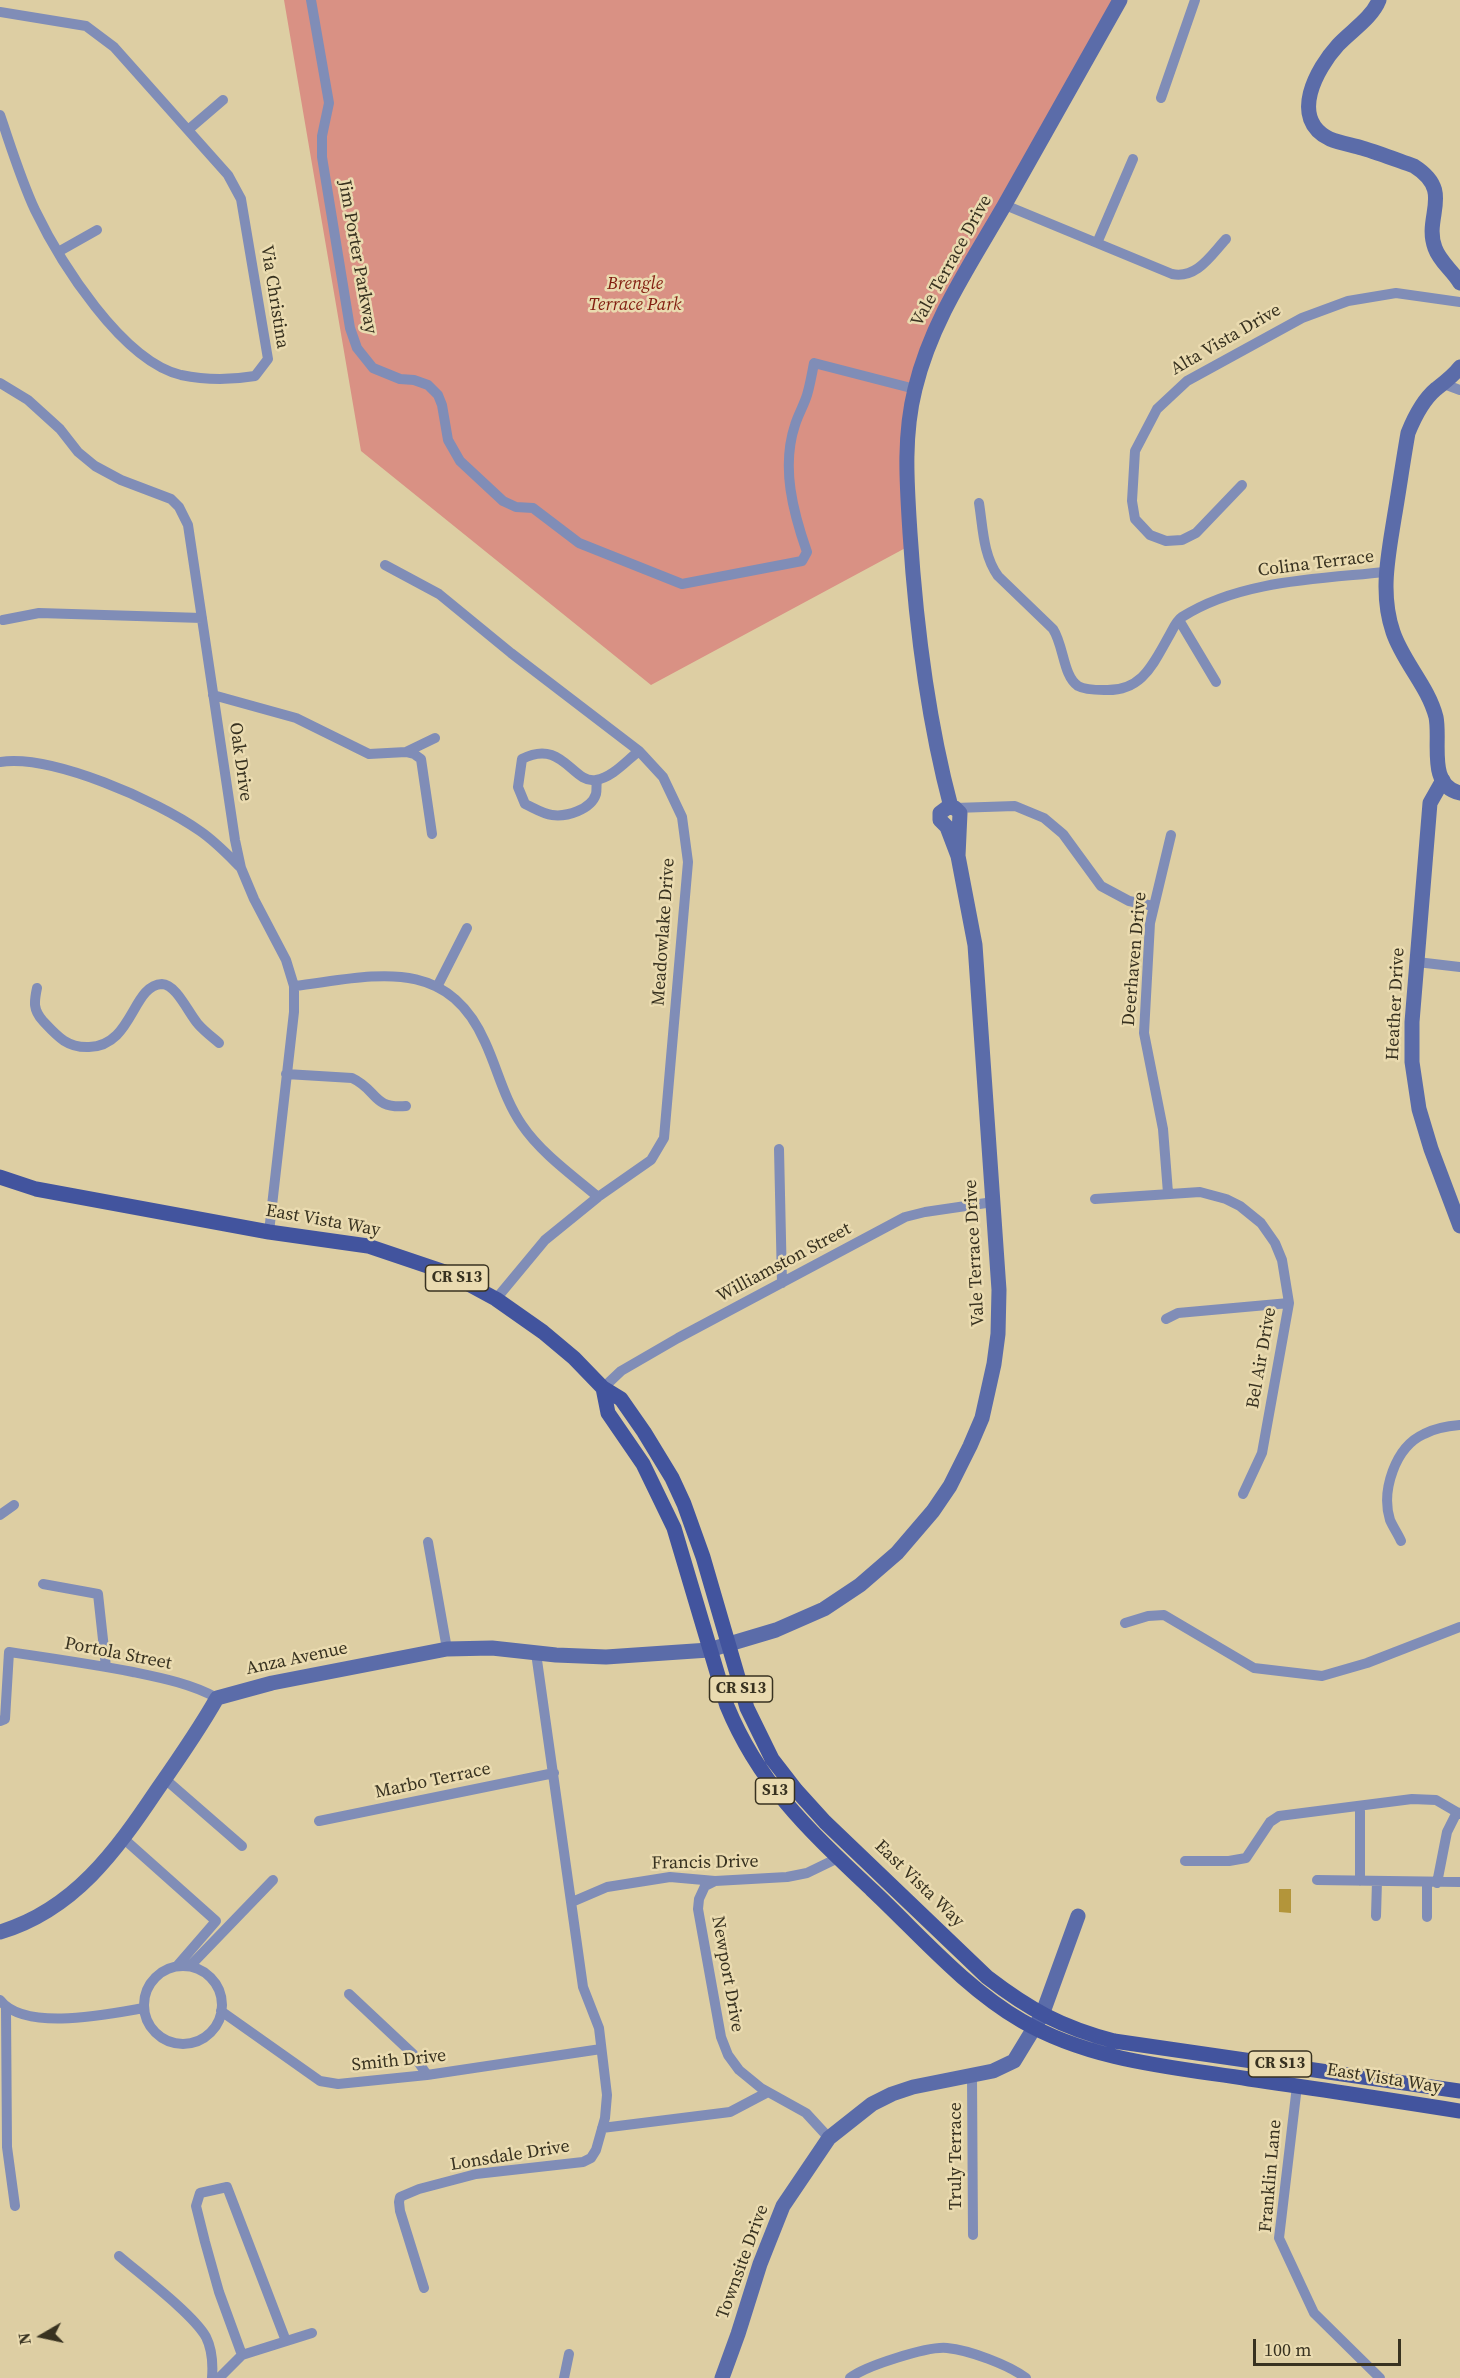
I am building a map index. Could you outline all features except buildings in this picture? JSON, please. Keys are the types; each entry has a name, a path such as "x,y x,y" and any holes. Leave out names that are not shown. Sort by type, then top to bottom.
{"main road":[{"name":"Vale Terrace Drive","path":"709,1650 776,1630 824,1609 860,1585 897,1553 933,1511 950,1486 982,1418 998,1334 999,1290 975,945 953,816 918,643 906,469 908,430 915,389 931,338 951,294 1005,205 1120,0"},
{"path":"1378,0 1325,62 1310,92 1308,101 1310,116 1315,126 1330,139 1405,162 1422,171 1432,183 1437,200 1432,230 1434,247 1442,262 1460,283"},
{"path":"1460,367 1435,390 1413,418 1408,433 1385,584 1392,630 1404,658 1430,701 1436,718 1438,739 1436,764 1443,780 1452,791 1460,793"},
{"name":"Heather Drive","path":"1443,780 1430,803 1412,1022 1412,1062 1419,1109 1431,1149 1460,1226"},
{"name":"East Vista Way","path":"0,1177 36,1189 268,1232 368,1246 448,1273 496,1299 551,1338 603,1388 621,1399 662,1460 684,1504 703,1557 747,1708 772,1759 825,1822 987,1977 1039,2021 1068,2043 1092,2052 1230,2076 1460,2111"},
{"name":"CR S13","path":"603,1388 608,1413 643,1464 674,1528 693,1586 709,1650"},
{"name":"Anza Avenue","path":"217,1698 272,1683 447,1649 492,1648 606,1657 709,1650"},
{"name":"East Vista Way","path":"709,1650 730,1712 744,1742 766,1778 806,1828 959,1972 991,1999 1039,2021 1114,2041 1460,2091"},
{"path":"0,1932 33,1919 56,1904 108,1860 165,1779 217,1698"},
{"path":"806,1828 828,1838 869,1876 875,1876 879,1872"},
{"name":"Townsite Drive","path":"722,2378 759,2264 783,2206 828,2138 872,2104 892,2094 913,2087 972,2077 993,2071 1014,2061 1039,2021 1078,1916"},
{"path":"1230,2076 1234,2072 1249,2070 1293,2077 1296,2076 1300,2067"}],"street":[{"name":"Jim Porter Parkway","path":"311,0 329,103 322,136 322,157 350,328 357,348 373,368 400,379 414,380 428,385 438,395 448,440 460,461 503,501 516,507 533,508 579,543 682,584 802,561 807,552 790,492 789,458 794,426 807,396 814,363 915,389"},
{"path":"1161,98 1195,0"},
{"name":"Via Christina","path":"0,12 86,26 114,46 228,175 241,199 268,359 255,376 232,380 180,375 154,362 131,346 92,302 58,252 35,210 0,115"},
{"path":"188,130 223,100"},
{"path":"1098,243 1133,159"},
{"path":"1005,205 1172,274 1182,276 1198,269 1226,239"},
{"path":"58,252 97,230"},
{"name":"Alta Vista Drive","path":"1242,485 1196,533 1182,540 1166,541 1150,535 1135,519 1132,501 1135,451 1157,409 1187,381 1302,318 1348,301 1396,293 1460,302"},
{"name":"Oak Drive","path":"0,383 28,400 60,429 78,452 95,466 121,480 171,499 179,507 188,525 241,868 254,899 286,960 294,986 294,1012 268,1232"},
{"path":"1444,384 1460,390"},
{"name":"Colina Terrace","path":"979,503 986,552 992,567 998,576 1053,629 1064,656 1066,674 1077,686 1085,689 1107,691 1131,687 1148,672 1179,620 1195,609 1261,585 1386,572"},
{"name":"Meadowlake Drive","path":"385,565 439,594 511,653 639,751 663,777 682,817 688,862 664,1138 651,1160 598,1197 545,1240 496,1299"},
{"path":"3,620 39,613 202,618"},
{"path":"1179,620 1216,682"},
{"path":"213,695 296,718 369,754 406,752 414,754 421,759 432,834"},
{"path":"406,752 435,738"},
{"path":"597,780 596,794 591,802 577,812 565,815 550,815 525,804 518,787 522,759 529,755 554,754 587,779 597,780 611,774 639,751"},
{"path":"0,762 13,760 60,769 120,788 172,813 201,832 241,868"},
{"path":"953,816 987,808 1015,806 1044,818 1063,834 1101,886 1129,901 1153,906"},
{"name":"Deerhaven Drive","path":"1168,1193 1163,1129 1144,1033 1153,906 1171,835"},
{"path":"437,987 468,928"},
{"path":"1417,962 1460,967"},
{"path":"294,986 389,975 414,977 451,996 468,1012 485,1041 505,1096 522,1126 546,1152 598,1197"},
{"path":"38,988 33,1003 36,1014 66,1044 77,1048 94,1047 107,1043 118,1035 141,998 153,986 164,984 172,988 197,1023 219,1043"},
{"path":"286,1074 352,1078 360,1081 382,1104 391,1108 406,1106"},
{"path":"779,1149 782,1283"},
{"name":"Bel Air Drive","path":"1095,1199 1200,1192 1226,1199 1240,1206 1261,1223 1275,1243 1282,1260 1289,1303 1262,1453 1243,1494"},
{"name":"Williamston Street","path":"603,1388 621,1371 906,1217 993,1202"},
{"path":"1166,1319 1179,1313 1289,1303"},
{"path":"1401,1541 1390,1519 1388,1497 1389,1483 1398,1459 1421,1434 1440,1427 1460,1425"},
{"path":"0,1515 14,1505"},
{"path":"428,1542 447,1649"},
{"path":"43,1584 98,1594 106,1667"},
{"path":"1125,1623 1148,1616 1164,1615 1254,1668 1322,1676 1367,1663 1460,1626"},
{"name":"Portola Street","path":"0,1721 4,1719 9,1652 160,1678 202,1689 217,1698"},
{"path":"537,1653 583,1987 599,2028 607,2095 602,2128 730,2112 768,2092"},
{"name":"Marbo Terrace","path":"319,1821 554,1773"},
{"path":"165,1779 242,1846"},
{"path":"1185,1861 1229,1862 1246,1858 1270,1822 1279,1816 1412,1799 1436,1800 1458,1813 1447,1832 1432,1883 1427,1917"},
{"path":"1360,1806 1360,1881"},
{"path":"124,1839 216,1921 177,1966"},
{"name":"Francis Drive","path":"572,1902 607,1887 670,1877 715,1881 787,1877 807,1873 838,1858"},
{"path":"190,1966 273,1880"},
{"path":"1317,1880 1460,1882"},
{"name":"Newport Drive","path":"715,1881 705,1886 699,1899 698,1909 721,2037 733,2064 768,2092 806,2113 828,2138"},
{"path":"1377,1881 1377,1916"},
{"path":"177,1966 190,1966 211,1978 221,1999 221,2011 218,2023 210,2033 200,2040 182,2044 164,2039 154,2031 147,2021 144,1997 156,1976 177,1966"},
{"path":"349,1994 413,2054 427,2075"},
{"path":"15,2206 7,2147 3,2004 50,2019 92,2017 144,2008"},
{"name":"Smith Drive","path":"221,2011 320,2081 338,2084 427,2075 601,2049"},
{"name":"Truly Terrace","path":"972,2077 973,2235"},
{"name":"Franklin Lane","path":"1297,2086 1279,2238 1314,2313 1380,2378"},
{"name":"Lonsdale Drive","path":"424,2288 400,2211 400,2197 419,2189 476,2174 583,2162 591,2158 596,2150 602,2128"},
{"path":"242,2355 219,2292 196,2206 200,2193 227,2187 285,2341"},
{"path":"119,2256 192,2319 205,2335 213,2366 212,2378"},
{"path":"219,2378 242,2355 312,2333"},
{"path":"850,2378 875,2365 896,2358 946,2348 972,2354 1018,2372 1026,2378"},
{"path":"564,2378 569,2354"}],"green space":[{"name":"Brengle Terrace Park","path":"284,0 1119,0 945,306 915,388 911,545 651,685 361,451"}],"shaded area":[{"path":"1279,1889 1291,1889 1291,1913 1279,1912"}]}
